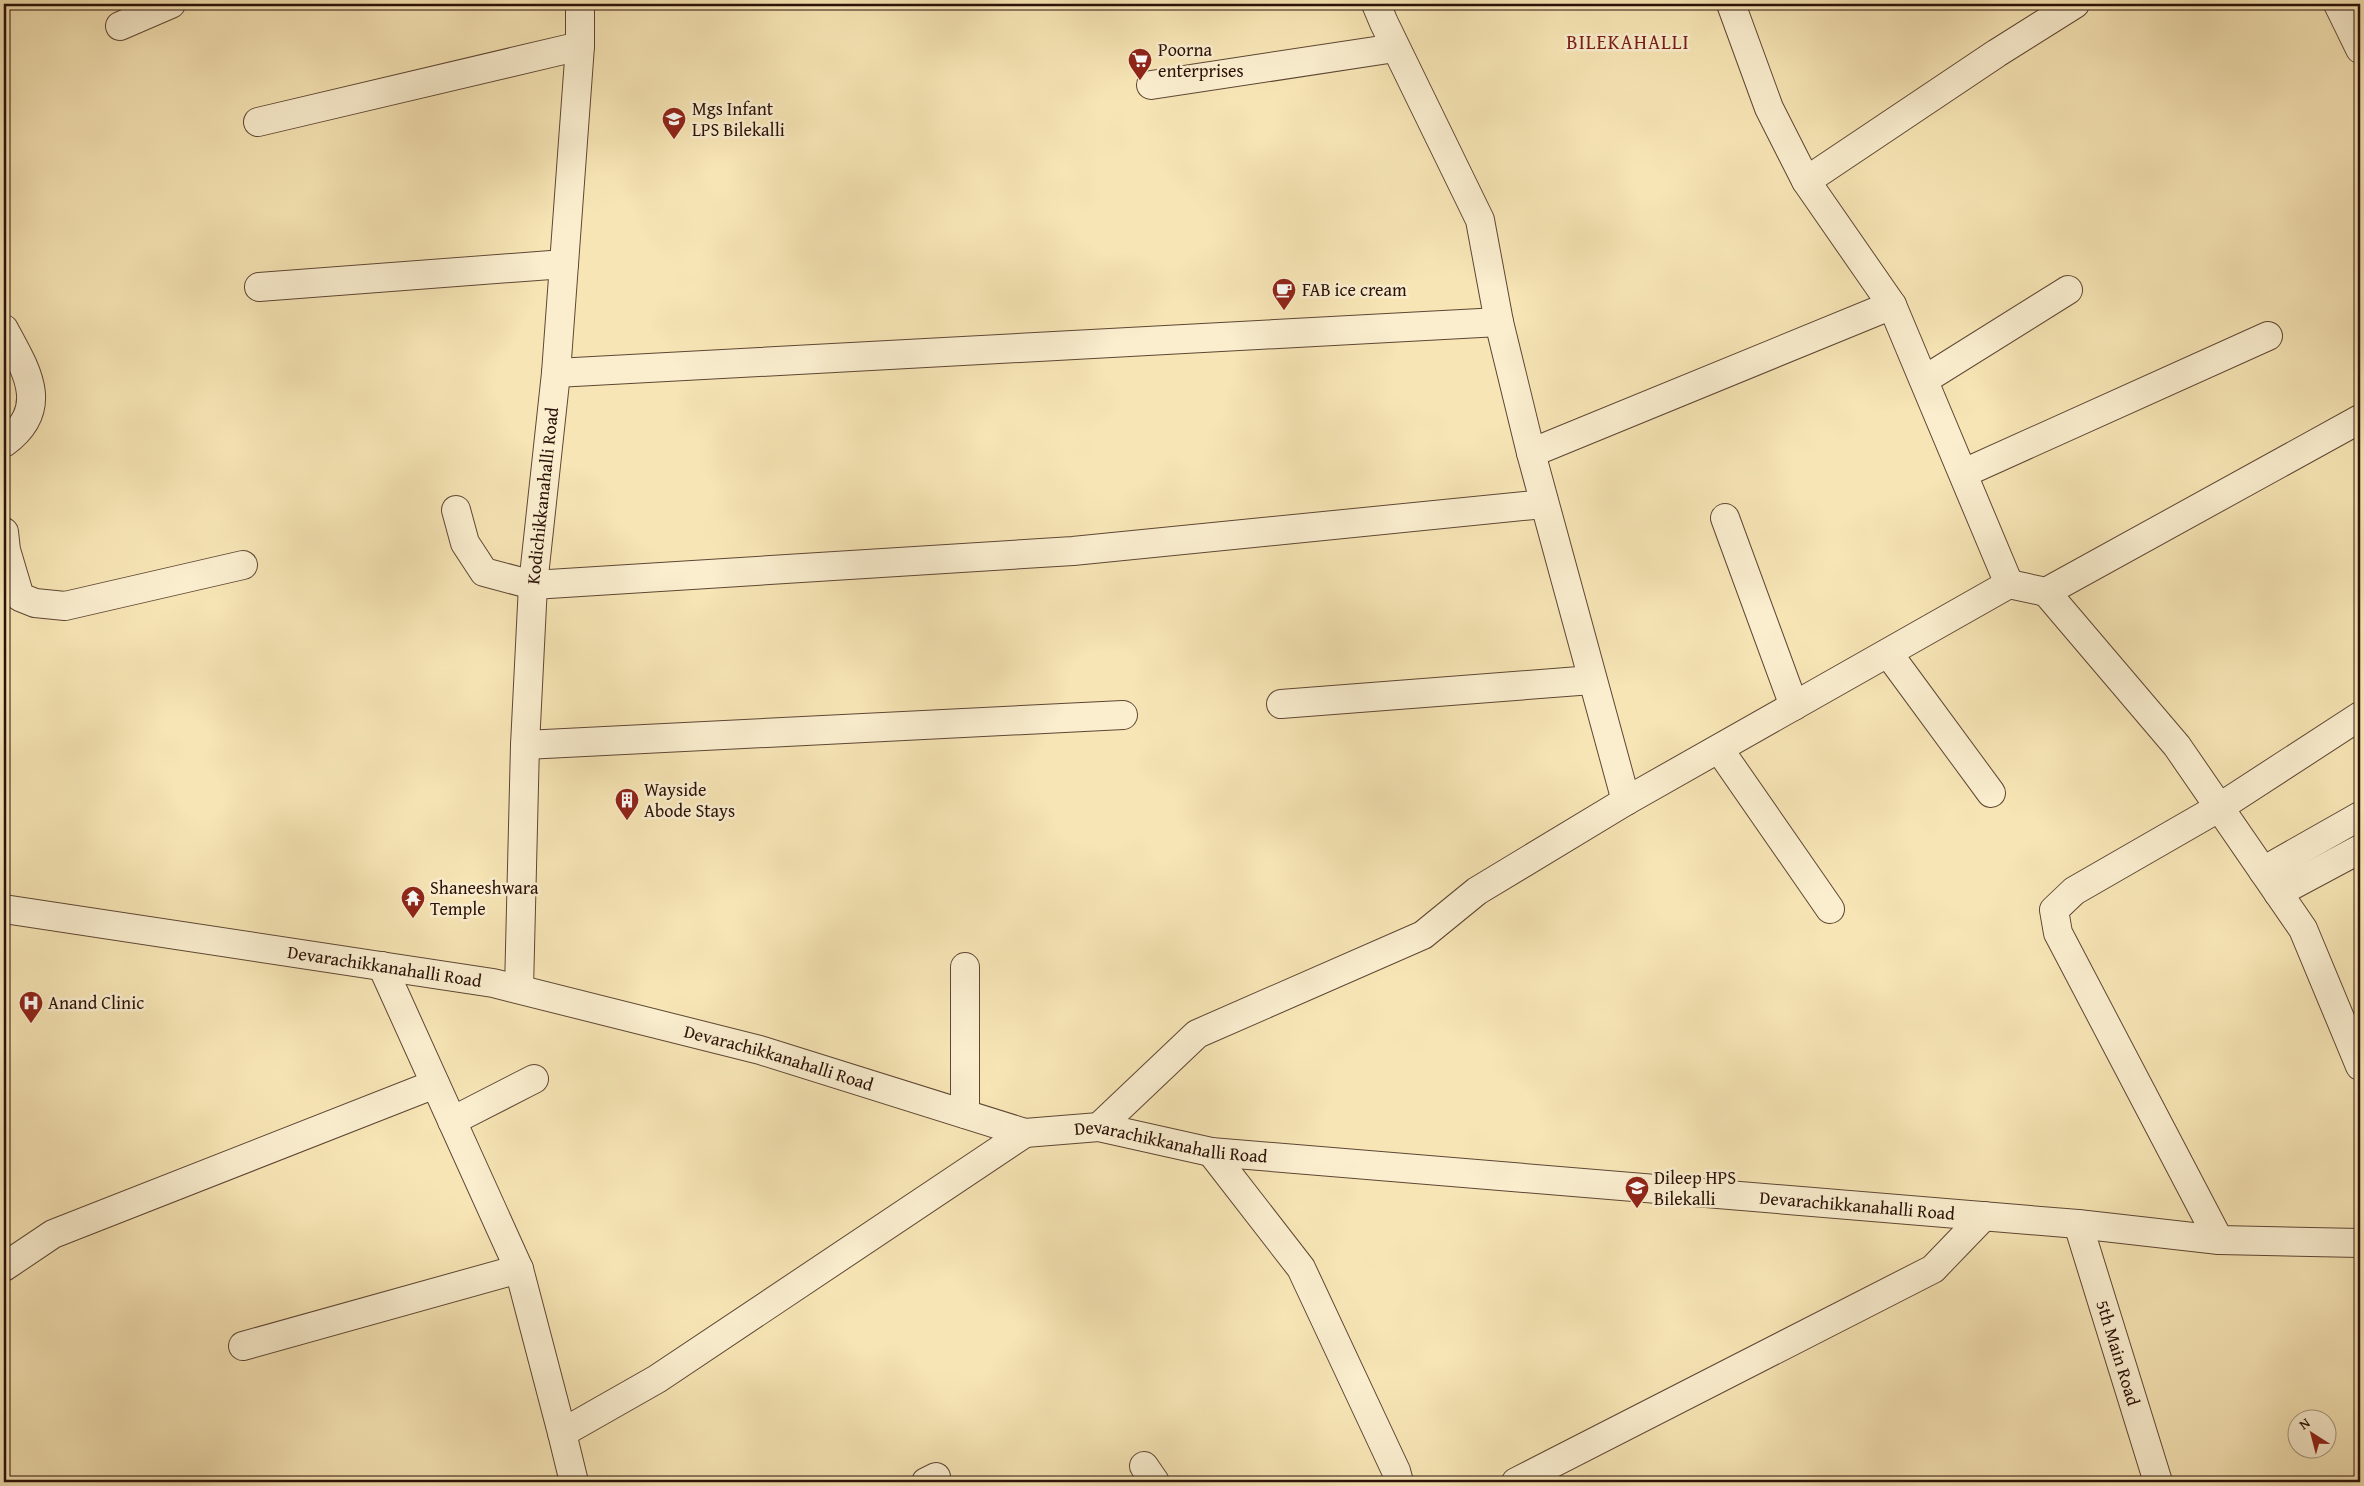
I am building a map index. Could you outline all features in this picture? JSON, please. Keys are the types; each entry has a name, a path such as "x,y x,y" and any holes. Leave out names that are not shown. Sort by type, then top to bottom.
{"street":[{"path":"120,26 171,4"},
{"name":"Kodichikkanahalli Road","path":"519,989 525,745 533,585 556,373 580,46 580,4"},
{"path":"1376,4 1395,48 1480,220 1499,322 1531,453 1626,801"},
{"path":"1731,4 1769,108 1806,181 1892,305 2010,584"},
{"path":"1806,181 1996,53 2075,4"},
{"path":"2338,4 2360,49"},
{"path":"258,122 580,46"},
{"path":"1151,85 1395,48"},
{"path":"259,287 564,264"},
{"path":"1924,380 2068,290"},
{"path":"1531,453 1892,305"},
{"path":"556,373 1499,322"},
{"path":"4,329 25,370 31,386 31,395 26,421 4,443"},
{"path":"1964,473 2268,336"},
{"path":"2046,592 2360,419"},
{"path":"456,510 465,543 484,572 533,585 1073,551 1544,504"},
{"path":"1725,518 1794,706"},
{"path":"4,532 6,550 20,597 35,603 65,606 243,565"},
{"path":"1099,1128 1197,1034 1422,935 1476,891 1626,801 2010,584 2046,592 2177,746 2303,929 2360,1066"},
{"path":"1888,653 1991,793"},
{"path":"1281,704 1592,680"},
{"path":"525,745 1123,715"},
{"path":"2219,1240 2058,932 2054,910 2074,891 2220,807 2360,716"},
{"path":"1719,750 1830,909"},
{"path":"2263,870 2360,816"},
{"path":"2278,893 2360,849"},
{"name":"Devarachikkanahalli Road","path":"4,909 493,982 760,1050 1025,1133 1099,1128 1211,1152 2078,1224 2219,1240 2360,1243"},
{"path":"382,966 519,1268 574,1482"},
{"path":"965,967 965,1114"},
{"path":"452,1121 534,1079"},
{"path":"4,1267 53,1234 435,1084"},
{"path":"562,1433 657,1379 1025,1133"},
{"path":"1211,1152 1301,1268 1396,1471 1399,1482"},
{"path":"1516,1482 1932,1269 1984,1216"},
{"name":"5th Main Road","path":"2078,1224 2158,1482"},
{"path":"243,1346 519,1268"}],"place":[{"name":"Poorna enterprises","path":"1140,81"},
{"name":"Mgs Infant LPS Bilekalli","path":"674,140"},
{"name":"FAB ice cream","path":"1284,311"},
{"name":"Wayside Abode Stays","path":"627,821"},
{"name":"Shaneeshwara Temple","path":"413,919"},
{"name":"Anand Clinic","path":"31,1024"},
{"name":"Dileep HPS Bilekalli","path":"1637,1209"}],"district":[{"name":"BILEKAHALLI","path":"1628,42"}]}
